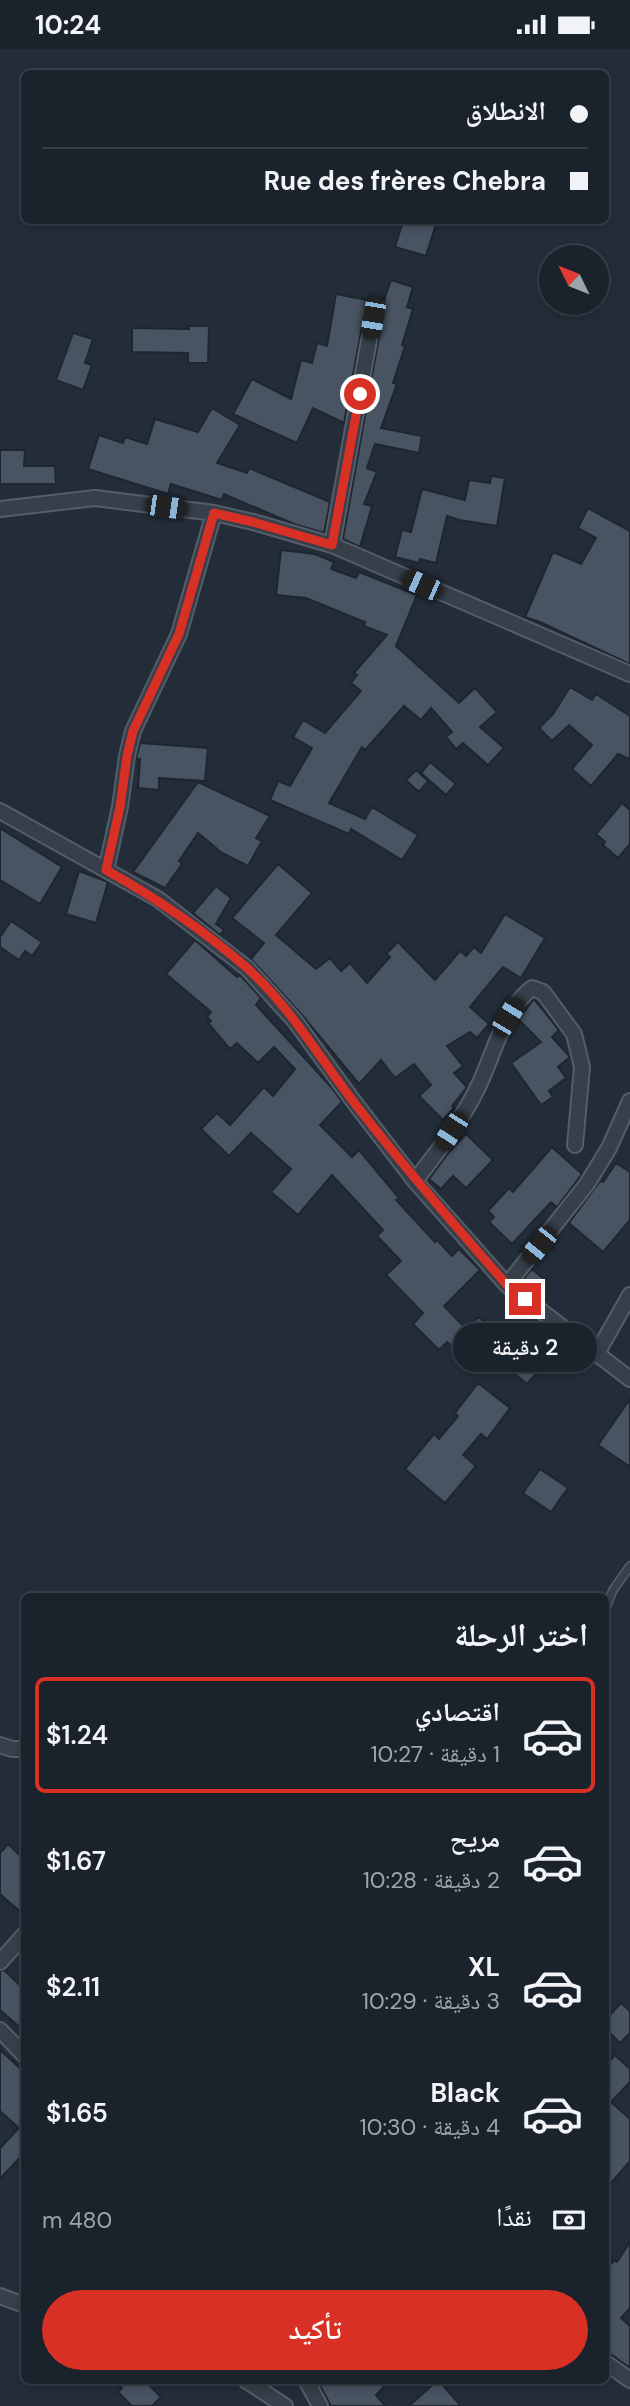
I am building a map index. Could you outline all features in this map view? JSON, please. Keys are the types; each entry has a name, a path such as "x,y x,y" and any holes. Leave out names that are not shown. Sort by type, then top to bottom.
{"street":[{"path":"332,545 373,318"},
{"path":"0,509 95,498 214,513 253,522 332,545 630,674"},
{"path":"106,870 133,731 179,634 214,513"},
{"path":"0,811 158,899 247,968 295,1021 415,1181 507,1285 630,1379"},
{"path":"415,1181 439,1150 475,1093 508,1017 520,997 532,988 543,992 573,1034 582,1067 575,1145"},
{"path":"507,1285 587,1184 609,1148 630,1101"},
{"path":"596,1355 630,1295"},
{"path":"0,1745 21,1749"},
{"path":"0,1962 21,1938"},
{"path":"0,2031 21,2052"},
{"path":"0,2296 21,2304"},
{"path":"609,2365 630,2381"},
{"path":"251,2384 285,2406"},
{"path":"312,2384 320,2406"}],"lane":[{"path":"609,1600 630,1566"}],"building":[{"path":"402,224 436,224 426,256 395,247"},
{"path":"391,280 413,287 407,307 413,309 393,383 397,384 381,428 422,436 419,453 375,444 367,468 377,472 364,504 372,506 360,547 343,539 382,320 380,311 370,309 364,316 344,423 313,408 297,443 233,414 252,379 291,399 301,360 312,363 317,343 327,346 336,294 383,303"},
{"path":"189,326 209,326 208,363 188,363 188,353 132,352 132,328 189,329"},
{"path":"73,333 93,339 85,363 92,365 83,390 56,380"},
{"path":"212,408 240,425 217,463 247,473 249,468 330,502 324,533 294,524 224,494 222,500 171,484 168,494 88,469 99,435 123,443 125,437 147,444 155,419 198,432"},
{"path":"0,450 25,450 24,466 55,466 56,484 0,484"},
{"path":"491,476 505,478 497,526 447,516 436,563 420,559 419,563 395,557 402,530 411,532 422,489 465,500 469,480 490,483"},
{"path":"588,508 630,531 630,664 525,617 553,552 581,564 596,538 578,528"},
{"path":"281,550 315,554 334,562 331,569 356,578 359,572 417,595 396,646 459,703 475,688 497,712 480,727 504,748 488,765 463,743 456,749 446,737 452,732 431,708 421,720 404,706 365,750 362,747 329,803 365,819 372,807 418,835 402,860 351,829 349,834 270,800 278,781 290,786 312,748 293,737 303,720 325,733 361,691 351,683 357,675 354,673 387,635 364,626 365,622 306,598 276,595"},
{"path":"570,687 592,700 596,694 630,716 630,759 618,754 591,786 572,769 592,745 569,725 552,741 539,728 553,714"},
{"path":"140,743 208,748 205,781 159,778 159,790 138,788 140,759 136,759"},
{"path":"430,762 456,784 446,795 421,773"},
{"path":"416,770 428,781 419,792 406,780"},
{"path":"198,782 270,816 256,838 262,841 248,866 222,853 198,833 179,861 182,864 165,888 133,872"},
{"path":"622,803 630,810 630,844 618,858 603,845 605,842 596,834"},
{"path":"0,828 62,867 40,904 0,880"},
{"path":"278,864 312,893 276,935 316,969 330,958 341,971 350,963 367,983 390,957 386,954 398,942 435,980 460,951 466,956 474,947 481,953 505,914 545,938 521,978 503,967 470,1007 489,1024 477,1038 470,1032 447,1046 463,1066 454,1073 467,1087 443,1120 419,1096 431,1085 414,1064 395,1078 381,1060 359,1084 251,959 264,943 232,918"},
{"path":"79,871 108,882 96,923 66,914"},
{"path":"216,886 231,898 216,924 224,930 220,935 193,913"},
{"path":"11,921 42,942 32,956 25,951 19,960 0,947 0,937"},
{"path":"195,940 237,977 240,975 261,998 256,1005 342,1102 320,1125 352,1157 359,1150 399,1198 396,1200 435,1242 437,1240 452,1256 459,1249 480,1270 444,1306 467,1330 478,1317 510,1341 522,1327 553,1354 527,1384 493,1356 483,1369 447,1342 439,1350 413,1324 423,1313 386,1275 401,1261 377,1236 383,1230 332,1175 298,1215 271,1192 291,1169 251,1133 229,1156 201,1129 217,1113 230,1125 264,1087 273,1096 295,1069 274,1047 258,1063 237,1043 230,1049 208,1023 211,1021 207,1017 211,1012 166,974"},
{"path":"534,999 559,1030 552,1037 570,1057 558,1067 566,1078 549,1091 553,1097 541,1105 511,1063 541,1042 518,1019"},
{"path":"466,1134 493,1160 466,1188 453,1176 441,1189 429,1179"},
{"path":"552,1147 582,1174 557,1207 551,1202 512,1244 489,1222 494,1217 488,1211 509,1188 513,1192"},
{"path":"616,1163 630,1172 630,1220 603,1252 569,1223"},
{"path":"532,1269 545,1280 535,1292 522,1281"},
{"path":"478,1383 510,1408 487,1439 481,1434 463,1455 476,1466 445,1503 405,1469 434,1434 439,1439 458,1416 455,1413"},
{"path":"630,1399 630,1467 598,1445"},
{"path":"540,1469 568,1488 551,1512 523,1493"},
{"path":"8,1844 21,1856 21,1912 0,1894 0,1853"},
{"path":"4,1970 21,1986 21,2028 0,2010 0,1971"},
{"path":"621,2003 630,2011 630,2033 620,2043 609,2032 609,2016"},
{"path":"0,2050 21,2069 21,2156 0,2179 0,2148 19,2128 0,2111"},
{"path":"615,2055 630,2069 630,2082 611,2102 630,2119 630,2161 609,2186 609,2062"},
{"path":"630,2242 630,2308 621,2318 630,2326 630,2368 609,2354 609,2260 612,2263 615,2260 617,2262"},
{"path":"118,2384 148,2384 161,2397 152,2406 132,2406 118,2392 122,2388"},
{"path":"319,2384 386,2384 376,2395 385,2406 331,2406"},
{"path":"434,2384 442,2384 461,2406 409,2406"}],"route":[{"path":"360,394 332,545 214,513 179,634 133,731 106,870 158,899 247,968 295,1021 415,1181 507,1285 525,1299"}]}
